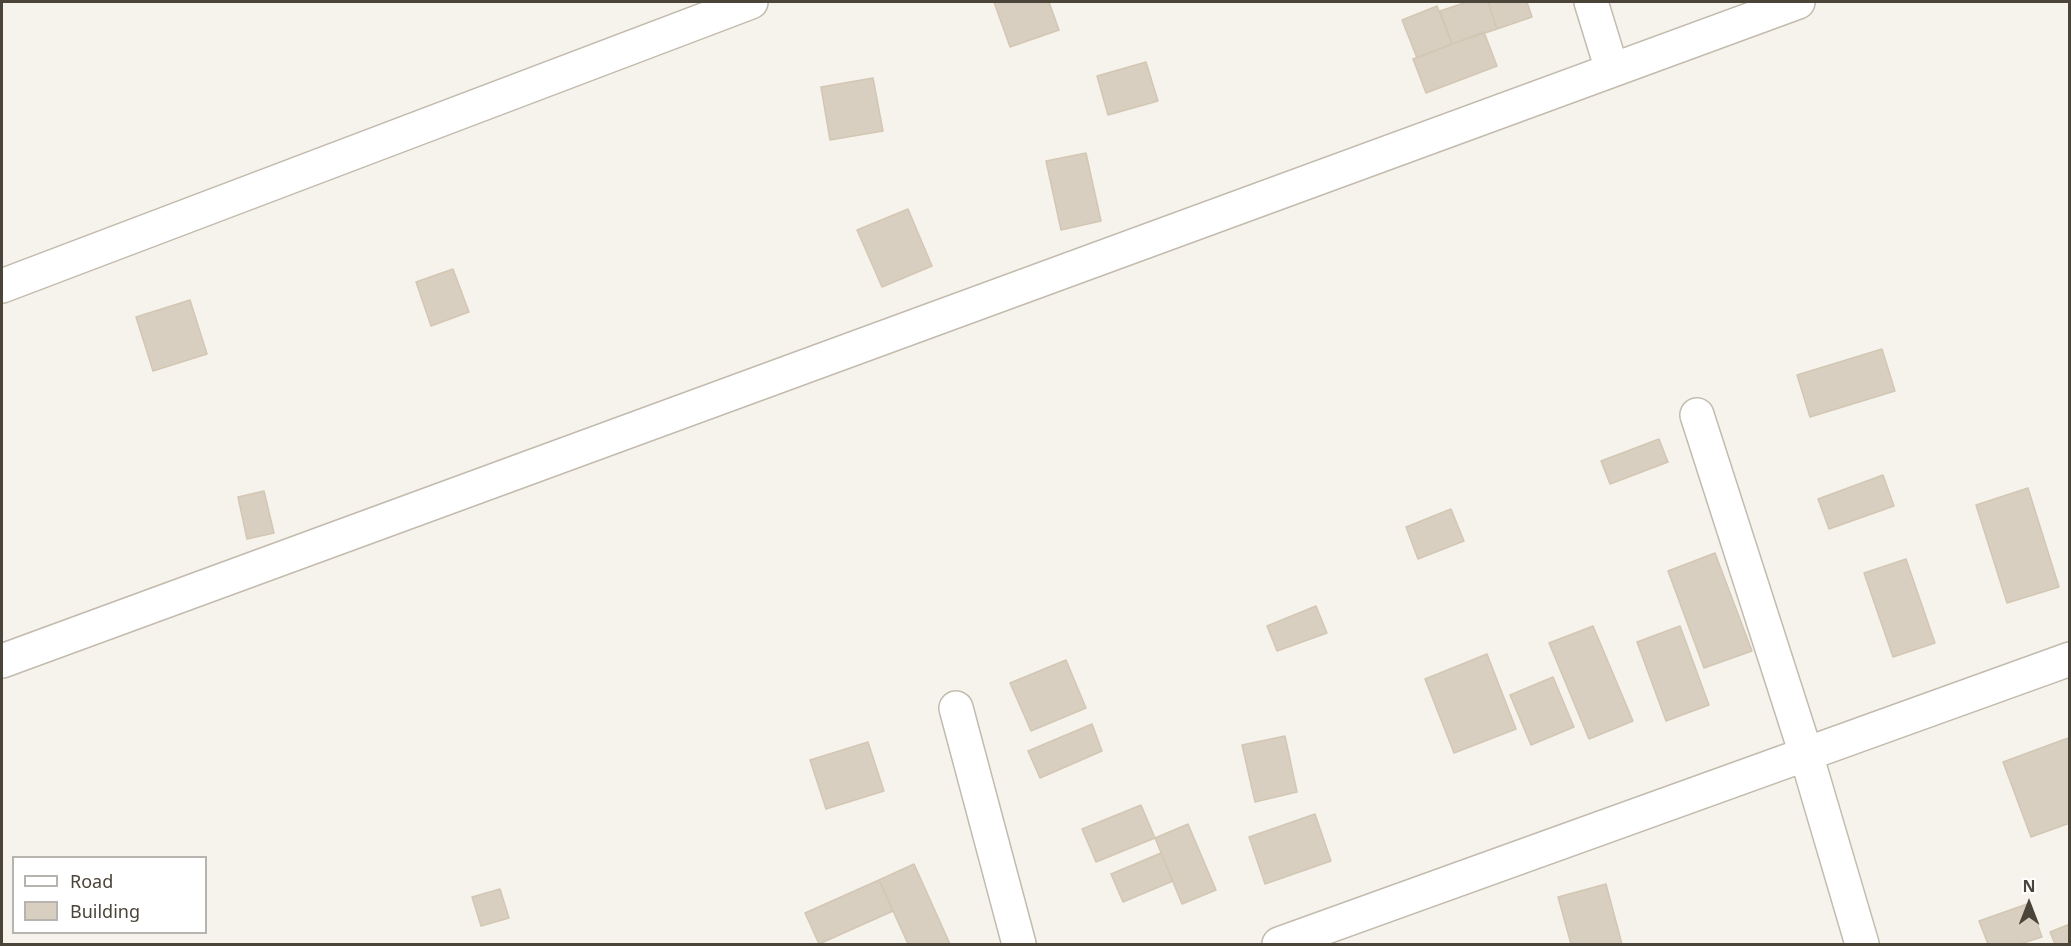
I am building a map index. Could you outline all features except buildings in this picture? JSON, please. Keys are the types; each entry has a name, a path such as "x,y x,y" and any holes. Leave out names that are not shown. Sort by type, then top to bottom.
{"street":[{"path":"2,286 751,2"},
{"path":"1591,2 1612,70"},
{"path":"2,661 1798,2"},
{"path":"1697,415 1806,754 1862,945"},
{"path":"1279,945 2070,659"},
{"path":"956,708 1019,945"}]}
